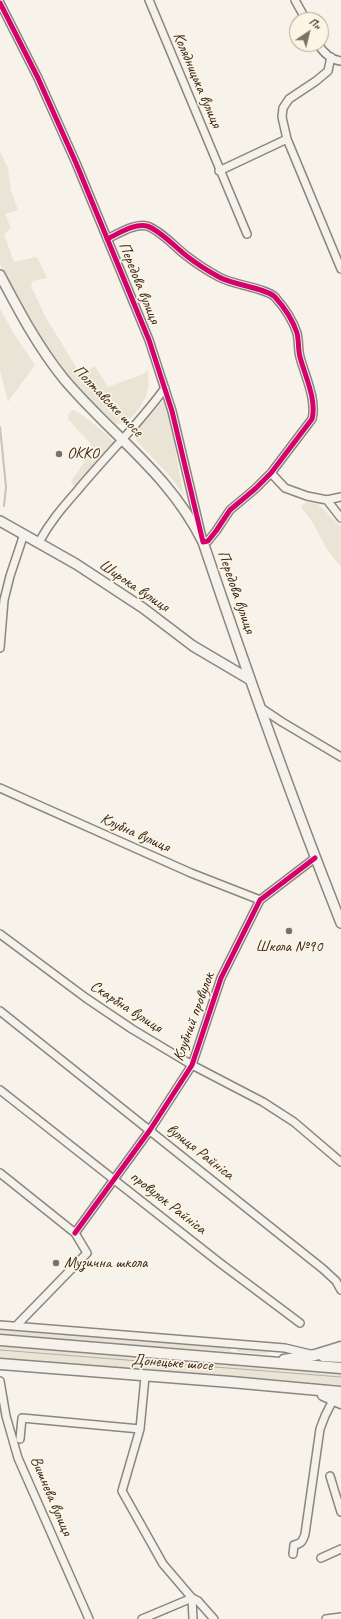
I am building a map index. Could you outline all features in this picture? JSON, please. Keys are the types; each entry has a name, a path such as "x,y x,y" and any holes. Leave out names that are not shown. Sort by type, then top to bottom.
{"highway":[{"name":"Донецьке шосе","path":"0,1340 341,1368"},
{"path":"268,1362 315,1355 340,1354"},
{"name":"Донецьке шосе","path":"0,1364 145,1377 232,1382 308,1390 339,1398"}],"main road":[{"name":"Полтавське шосе","path":"0,276 41,348 59,372 91,409 168,487 193,522 203,542"},
{"name":"Широка вулиця","path":"0,521 39,542 143,608 193,646 250,679"},
{"name":"Передова вулиця","path":"203,542 250,679 315,858 341,923"}],"street":[{"name":"Колядницька вулиця","path":"149,0 247,234"},
{"path":"295,0 302,12"},
{"name":"Передова вулиця","path":"0,3 38,78 149,340 176,427 203,542"},
{"path":"323,52 330,58 341,61"},
{"path":"330,58 328,71 316,81 289,98 283,108 282,117 287,139 341,269"},
{"path":"220,171 287,139"},
{"path":"107,239 139,226 147,226 190,258 219,277 232,283 254,288 274,296 286,311 296,333 300,356 314,411 312,419 271,473 230,510 208,541 203,542"},
{"path":"39,542 50,523 152,406 165,388"},
{"path":"271,473 285,488 307,496 326,500 341,497"},
{"path":"326,500 341,518"},
{"path":"0,648 4,600 10,576 24,534"},
{"path":"261,708 341,757"},
{"name":"Клубна вулиця","path":"0,788 191,873 260,900"},
{"name":"Клубний провулок","path":"75,1233 150,1130 192,1065 221,978 260,900 315,858"},
{"name":"Скарбна вулиця","path":"0,934 92,1003 132,1029 192,1065 263,1102 294,1122 341,1162"},
{"name":"вулиця Райніса","path":"0,1011 323,1269 336,1281 341,1290"},
{"name":"провулок Райніса","path":"0,1090 220,1263 300,1323"},
{"path":"0,1173 75,1233 87,1253 16,1326"},
{"path":"0,1325 285,1348 315,1355"},
{"path":"145,1377 140,1429 122,1491 163,1564 192,1598 198,1601 214,1619"},
{"name":"Вишнева вулиця","path":"0,1381 6,1416 18,1458 89,1619"},
{"path":"293,1554 294,1545 303,1541 305,1534 320,1429 339,1398"},
{"path":"20,1439 22,1418 140,1429"},
{"path":"330,1476 341,1512"},
{"path":"321,1558 341,1549"},
{"path":"142,1619 192,1598"},
{"path":"192,1598 194,1619"},
{"path":"326,1619 341,1617"}],"shaded area":[{"path":"0,151 8,168 11,191 18,210 5,214 11,228 4,234 14,262 36,257 38,259 47,278 33,281 31,286 45,316 81,375 95,366 108,387 143,374 148,370 149,379 145,399 127,423 113,424 94,405 68,374 44,342 0,264"},
{"path":"0,308 14,334 35,365 8,402 0,371"},
{"path":"163,401 166,403 169,414 184,495 167,473 136,440 136,431"},
{"path":"73,410 88,419 114,442 109,452 91,468 78,485 73,485 71,481 93,450 91,444 68,419 68,414"},
{"path":"306,502 318,504 341,527 341,567 326,548 313,523 301,507"},
{"path":"0,1330 231,1347 231,1352 0,1335"},
{"path":"0,1346 341,1372 341,1385 0,1359"},
{"path":"237,1347 267,1349 268,1353 237,1352"}],"waterway":[{"path":"0,427 6,487 4,506"}],"tram line":[{"path":"0,1350 341,1377"}],"cycle path":[{"path":"0,3 38,78 76,163 149,340 172,411 203,542 208,541 230,510 271,473 312,419 312,396 300,357 297,333 288,314 282,305 271,294 225,280 215,275 191,260 163,235 152,228 142,225 137,226 121,232 111,237 107,239"},
{"path":"75,1233 150,1130 192,1065 221,978 260,900 315,858"}],"place":[{"name":"ОККО","path":"59,454"},
{"name":"Школа №90","path":"289,931"},
{"name":"Музична школа","path":"56,1263"}]}
